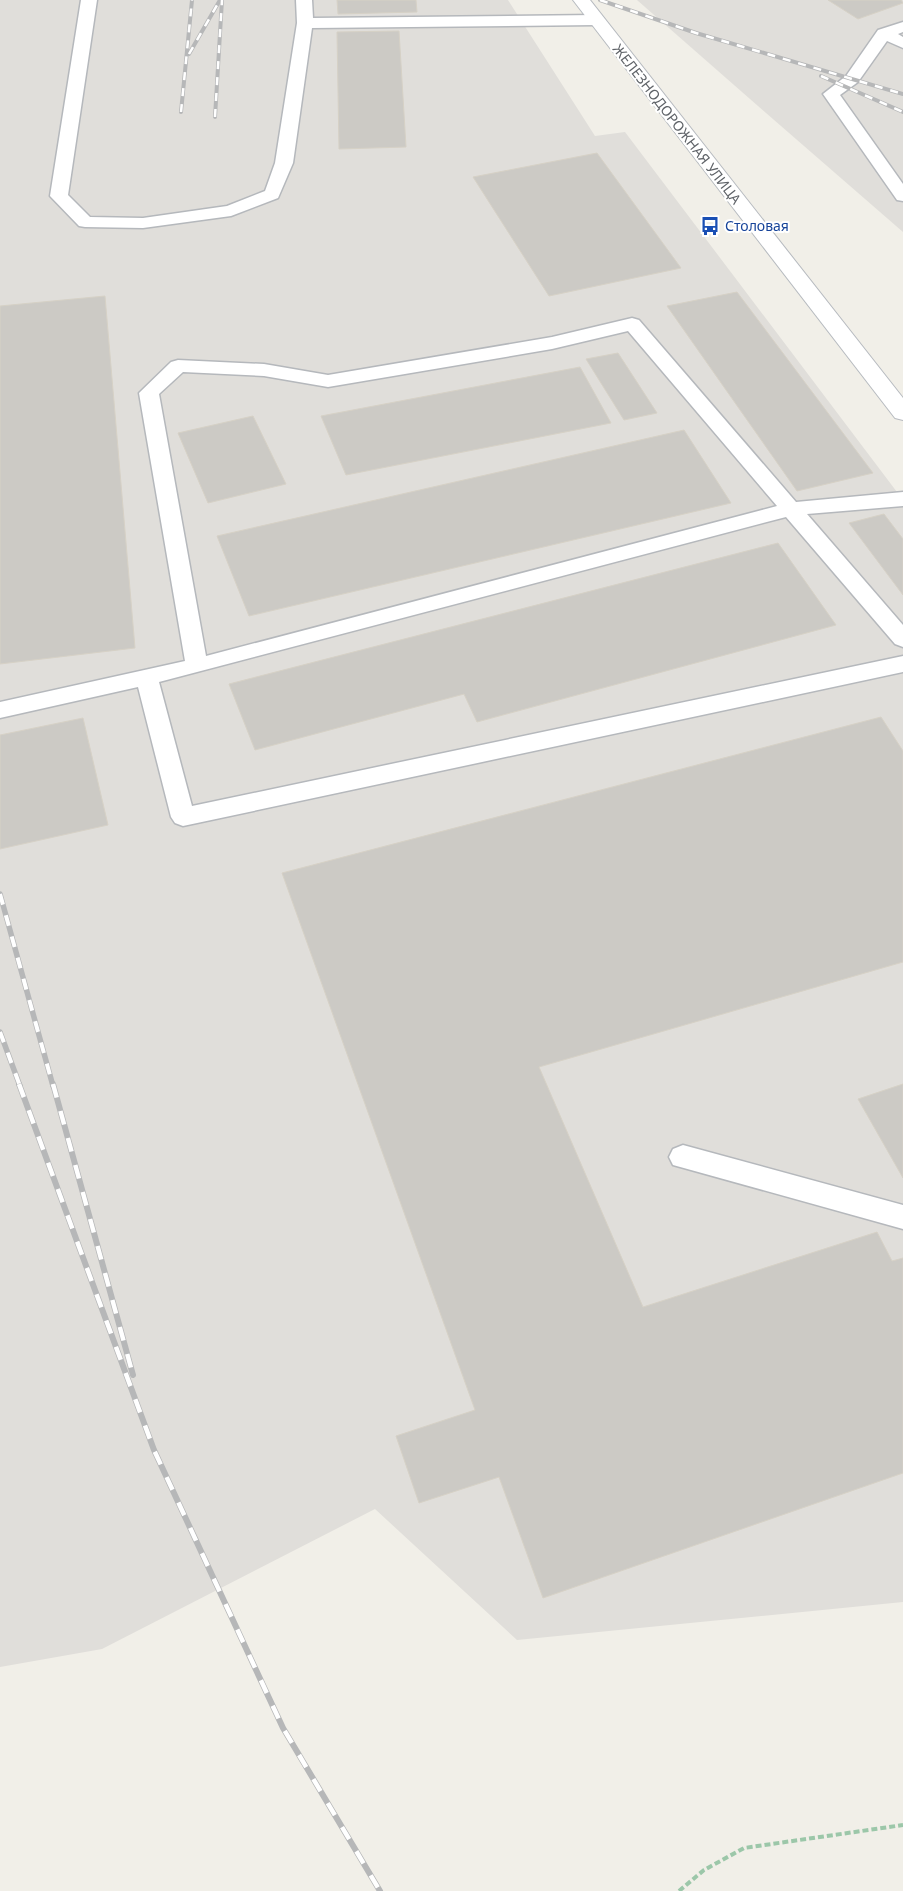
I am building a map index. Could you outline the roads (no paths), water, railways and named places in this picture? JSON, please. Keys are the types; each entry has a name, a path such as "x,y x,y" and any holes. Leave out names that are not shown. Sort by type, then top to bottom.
{"street":[{"name":"ЖЕЛЕЗНОДОРОЖНАЯ УЛИЦА","path":"581,0 903,413"}],"lane":[{"path":"89,0 59,196 85,222 143,223 230,211 272,194 284,164 305,23 304,0"},
{"path":"305,23 596,20"},
{"path":"903,27 884,33 852,79 831,94 903,196"},
{"path":"884,33 903,43"},
{"path":"197,666 149,393 178,366 264,370 328,381 552,343 632,324 903,639"},
{"path":"0,710 197,666 790,509 903,499"},
{"path":"147,678 183,817 903,664"},
{"path":"683,1156 903,1218"}],"railway":[{"path":"181,112 192,0"},
{"path":"189,54 220,0"},
{"path":"215,117 222,0"},
{"path":"600,0 696,33 903,94"},
{"path":"821,76 903,112"},
{"path":"0,894 53,1086"},
{"path":"0,1032 20,1086"},
{"path":"19,1084 154,1450 283,1728 380,1891"},
{"path":"53,1084 133,1375"}],"place":[{"name":"Столовая","path":"710,226"}]}
